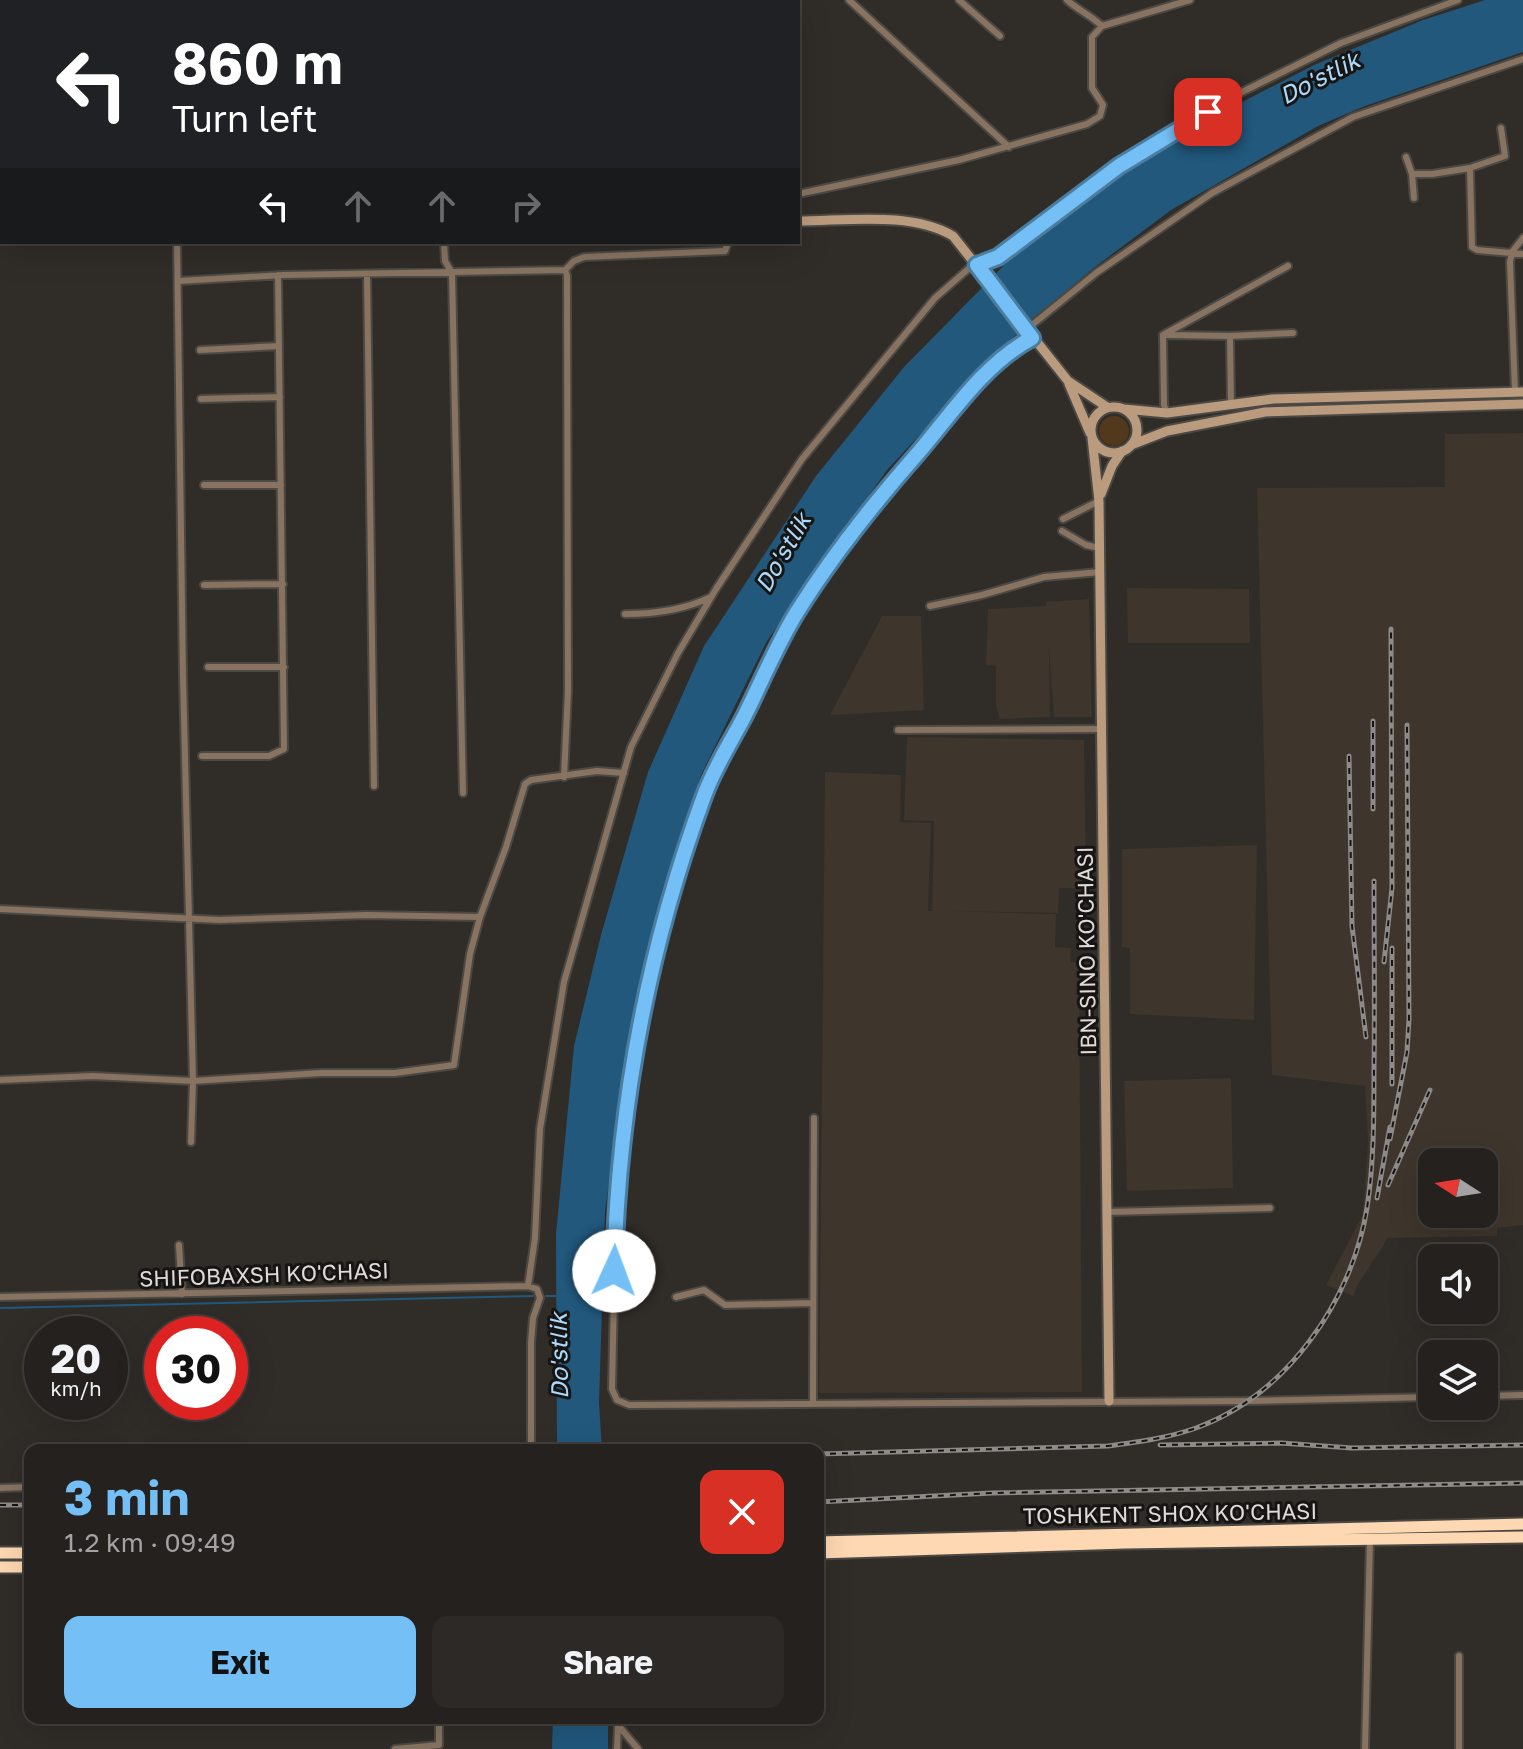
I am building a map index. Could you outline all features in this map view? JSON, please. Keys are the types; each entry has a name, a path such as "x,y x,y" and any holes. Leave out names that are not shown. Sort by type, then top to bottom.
{"highway":[{"name":"TOSHKENT SHOX KO'CHASI","path":"824,1553 1523,1524"},
{"name":"TOSHKENT SHOX KO'CHASI","path":"824,1542 1236,1536 1370,1539 1523,1537"},
{"path":"0,1553 24,1553"},
{"path":"0,1567 24,1567"}],"main road":[{"path":"800,221 908,221 925,223 953,236 1068,381 1107,407 1167,413 1324,396 1519,392"},
{"name":"IBN-SINO KO'CHASI","path":"1068,381 1091,436 1099,501 1109,1401"},
{"path":"1107,407 1094,417 1091,436 1101,449 1115,453 1167,431 1265,412 1523,404"},
{"path":"1124,409 1131,414 1137,429 1131,445"},
{"path":"1099,501 1106,478 1122,451"}],"street":[{"path":"849,0 1009,147"},
{"path":"959,0 1000,36"},
{"path":"1067,0 1102,26"},
{"path":"800,194 1009,147 1061,133 1100,116 1103,105 1092,88 1092,37 1102,26 1190,0"},
{"path":"531,1444 533,1318 540,1298 537,1289 528,1286 535,1238 540,1129 564,982 631,747 711,597 802,459 935,298 978,267 998,257 1119,166 1230,98 1341,43 1458,0"},
{"path":"1418,1397 629,1405 617,1400 612,1389 616,1201 635,1044 668,904 705,793 796,614 860,522 992,365 1096,273 1212,193 1353,117 1523,59"},
{"path":"1412,174 1470,168 1505,156 1501,128"},
{"path":"1406,157 1412,174 1414,198"},
{"path":"1470,168 1472,247 1523,254"},
{"path":"1519,392 1510,262 1512,252 1523,238"},
{"path":"177,244 183,693 193,1081 191,1142"},
{"path":"444,244 445,261 452,273 463,793"},
{"path":"178,281 278,275 565,270 584,257 725,251 727,244"},
{"path":"1163,335 1288,266"},
{"path":"564,777 568,691 565,270"},
{"path":"367,274 374,786"},
{"path":"202,756 269,756 284,749 278,275"},
{"path":"1163,335 1293,333"},
{"path":"1163,335 1164,405 1167,413"},
{"path":"1230,336 1231,404"},
{"path":"200,350 279,346"},
{"path":"201,399 280,397"},
{"path":"204,485 281,485"},
{"path":"1063,519 1099,501"},
{"path":"1062,531 1086,545 1099,548"},
{"path":"930,606 1044,577 1100,572"},
{"path":"204,585 283,584"},
{"path":"625,614 649,614 695,605 711,597"},
{"path":"208,667 284,667"},
{"path":"898,730 1101,729"},
{"path":"0,1080 93,1076 193,1081 321,1073 395,1073 454,1065 470,954 525,784 531,780 597,771 624,773"},
{"path":"0,909 190,919 366,915 480,917"},
{"path":"813,1403 814,1118"},
{"path":"1107,1212 1270,1208"},
{"path":"179,1245 182,1294"},
{"name":"SHIFOBAXSH KO'CHASI","path":"0,1297 528,1286"},
{"path":"676,1297 704,1290 725,1305 813,1303"},
{"path":"1498,1396 1523,1395"},
{"path":"0,1488 24,1487"},
{"path":"1365,1749 1370,1539"},
{"path":"1459,1656 1459,1749"},
{"path":"395,1749 439,1745 439,1724"},
{"path":"617,1749 618,1724"},
{"path":"620,1724 638,1749"}],"shaded area":[{"path":"1114,416 1125,420 1129,431 1125,442 1114,446 1103,442 1099,431 1103,420"},
{"path":"1523,433 1523,1225 1498,1228 1498,1148 1418,1148 1418,1228 1497,1228 1497,1236 1388,1238 1353,1296 1326,1285 1363,1214 1368,1141 1365,1086 1272,1075 1257,488 1445,487 1445,434"},
{"path":"1127,588 1249,589 1250,643 1128,643"},
{"path":"1089,599 1092,717 1054,717 1049,648 1050,717 1000,719 996,705 996,666 986,665 988,609 1046,606 1046,602"},
{"path":"882,616 921,616 924,710 830,715"},
{"path":"907,737 1084,740 1086,888 1059,888 1058,913 948,911 1056,914 1055,947 1071,948 1070,962 1079,963 1082,1392 819,1393 825,772 901,775 900,822 931,823 928,911 932,911 934,821 904,820"},
{"path":"1257,845 1254,1020 1130,1014 1130,948 1122,947 1122,849"},
{"path":"1231,1078 1233,1188 1127,1191 1124,1081"}],"water":[{"name":"Do'stlik","path":"1485,0 1523,0 1523,52 1365,106 1318,126 1171,210 1091,270 1001,348 887,470 767,641 701,775 651,935 628,1051 605,1211 599,1403 602,1444 557,1444 556,1234 574,1046 601,935 648,772 704,646 816,476 904,367 1018,251 1122,175 1182,136 1314,65 1423,20"},
{"path":"553,1724 608,1724 608,1749 552,1749"}],"waterway":[{"path":"0,1308 533,1296"},
{"path":"546,1296 556,1296"}],"railway":[{"path":"1384,962 1392,888 1391,629"},
{"path":"1373,721 1373,809"},
{"path":"1390,1139 1407,1052 1409,1019 1407,725"},
{"path":"1349,756 1352,926 1366,1037"},
{"path":"824,1454 1108,1446 1153,1439 1196,1428 1229,1413 1259,1393 1286,1368 1310,1340 1347,1277 1367,1208 1374,1121 1374,881"},
{"path":"1392,948 1392,1084"},
{"path":"1388,1185 1430,1090"},
{"path":"1377,1198 1390,1127"},
{"path":"1160,1445 1281,1443 1352,1448 1523,1445"},
{"path":"824,1502 992,1493 1523,1483"},
{"path":"0,1505 24,1505"}],"route":[{"path":"614,1271 616,1201 635,1044 668,904 705,793 796,614 860,522 992,365 1032,338 977,265 998,257 1119,166 1208,112"}]}
